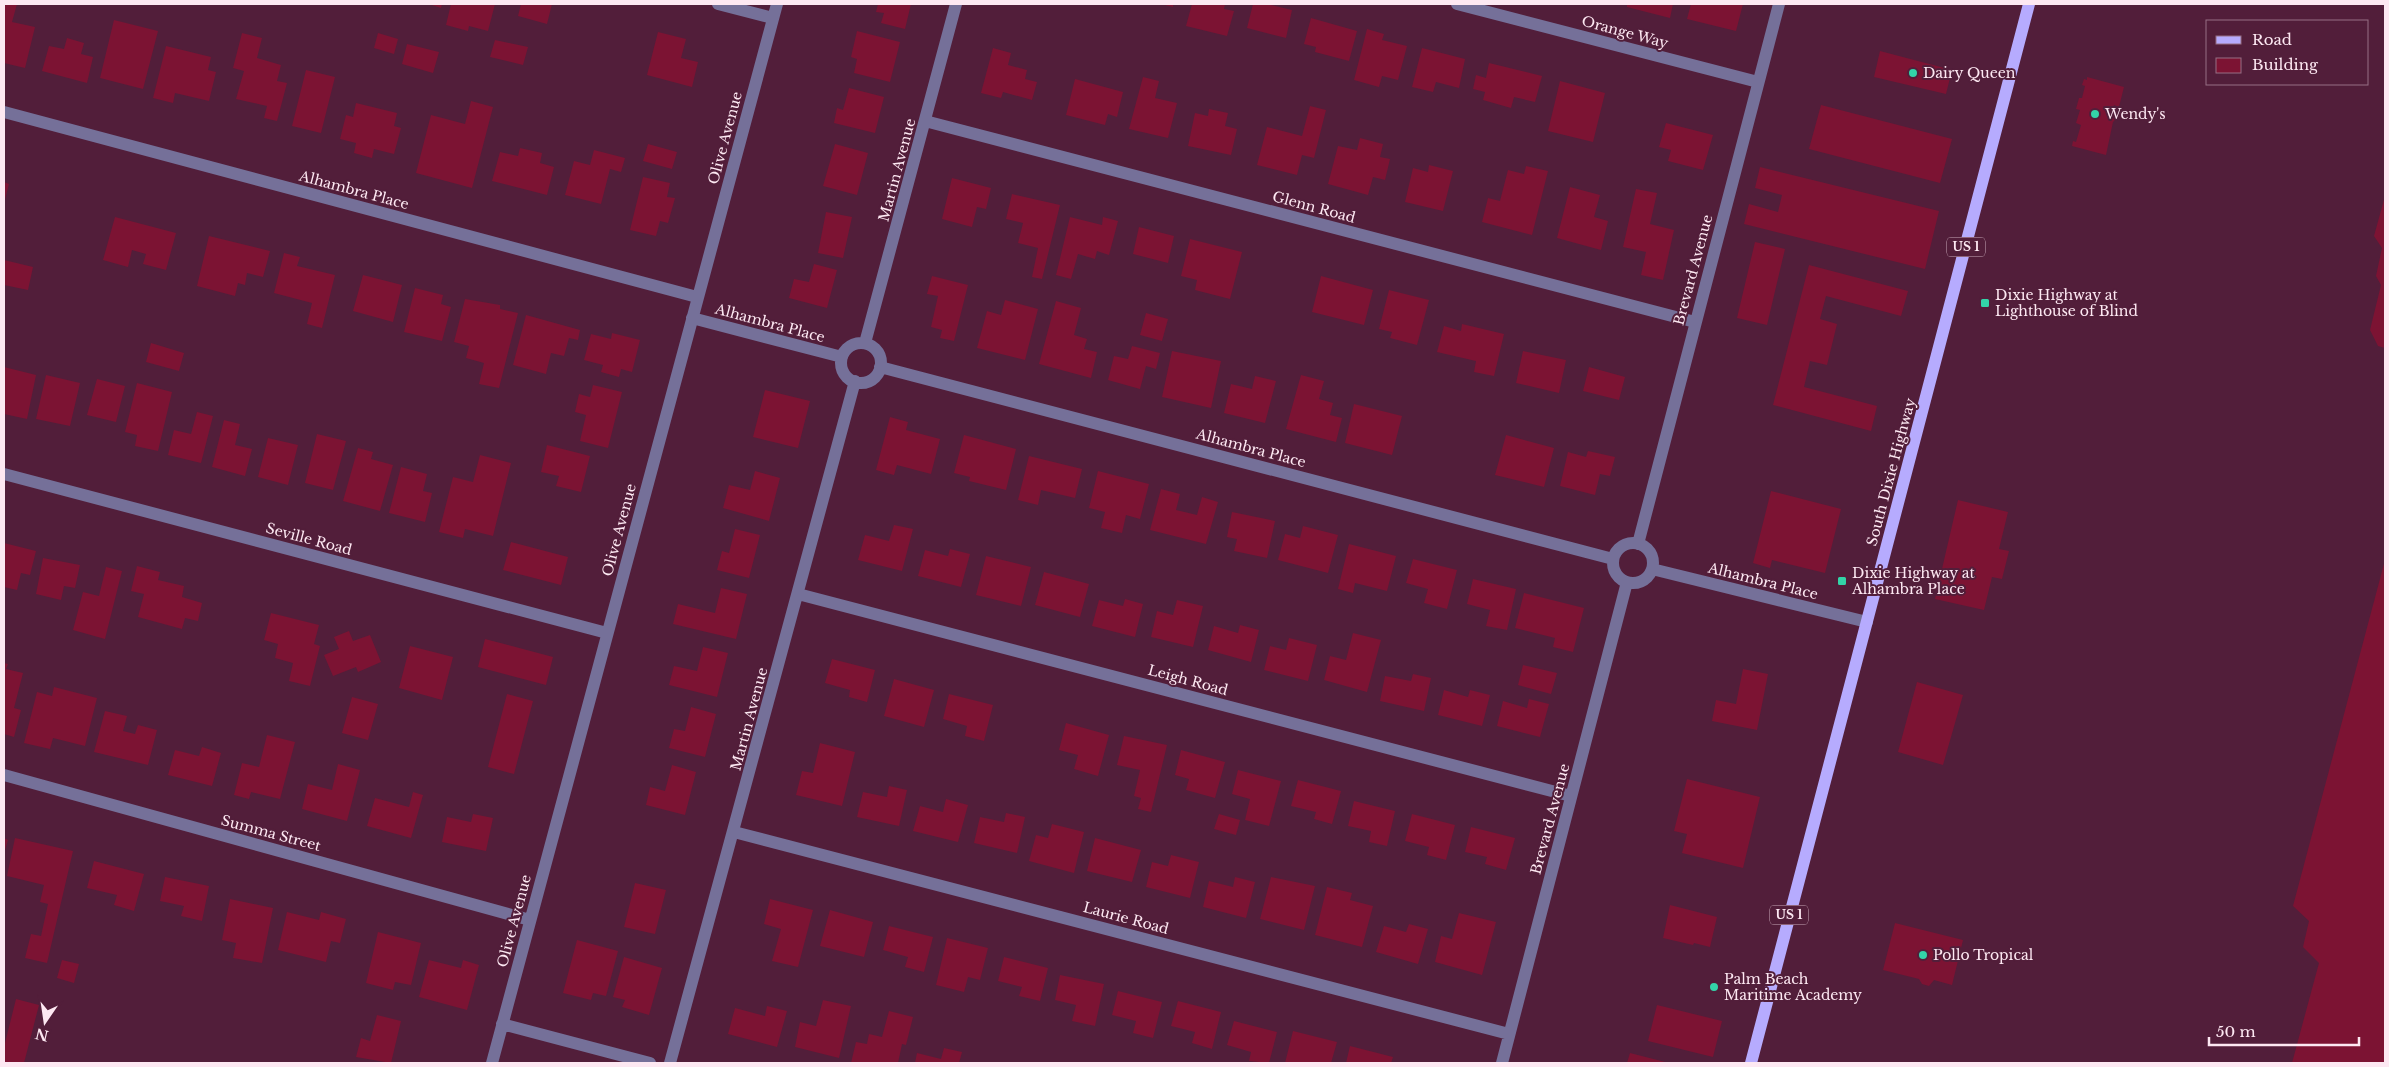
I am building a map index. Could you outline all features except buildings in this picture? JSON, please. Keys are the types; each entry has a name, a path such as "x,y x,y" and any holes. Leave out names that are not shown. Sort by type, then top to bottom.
{"main road":[{"name":"South Dixie Highway","path":"1751,1063 2030,4"}],"street":[{"path":"718,4 773,18"},
{"name":"Olive Avenue","path":"492,1063 776,4"},
{"name":"Martin Avenue","path":"866,343 956,4"},
{"name":"Orange Way","path":"1457,4 1758,82"},
{"name":"Brevard Avenue","path":"1638,544 1779,4"},
{"name":"Alhambra Place","path":"4,112 697,297"},
{"name":"Glenn Road","path":"925,121 1695,322"},
{"name":"Alhambra Place","path":"692,318 842,357"},
{"path":"866,343 876,350 880,367 871,380 856,381 850,379 842,369 844,352 854,344 866,343"},
{"name":"Alhambra Place","path":"880,367 1614,559"},
{"name":"Martin Avenue","path":"670,1063 856,381"},
{"name":"Seville Road","path":"4,474 607,633"},
{"path":"1638,544 1651,556 1652,569 1645,579 1639,582 1627,582 1617,575 1614,559 1616,553 1625,545 1638,544"},
{"name":"Alhambra Place","path":"1652,569 1866,622"},
{"name":"Brevard Avenue","path":"1502,1063 1627,582"},
{"name":"Leigh Road","path":"798,594 1571,796"},
{"name":"Summa Street","path":"4,775 530,920"},
{"name":"Laurie Road","path":"734,832 1509,1034"},
{"path":"502,1024 650,1063"}],"place":[{"name":"Dairy Queen","path":"1913,73"},
{"name":"Wendy's","path":"2095,114"},
{"name":"Dixie Highway at Lighthouse of Blind","path":"1985,303"},
{"name":"Dixie Highway at Alhambra Place","path":"1842,581"},
{"name":"Pollo Tropical","path":"1923,955"},
{"name":"Palm Beach Maritime Academy","path":"1714,987"}]}
